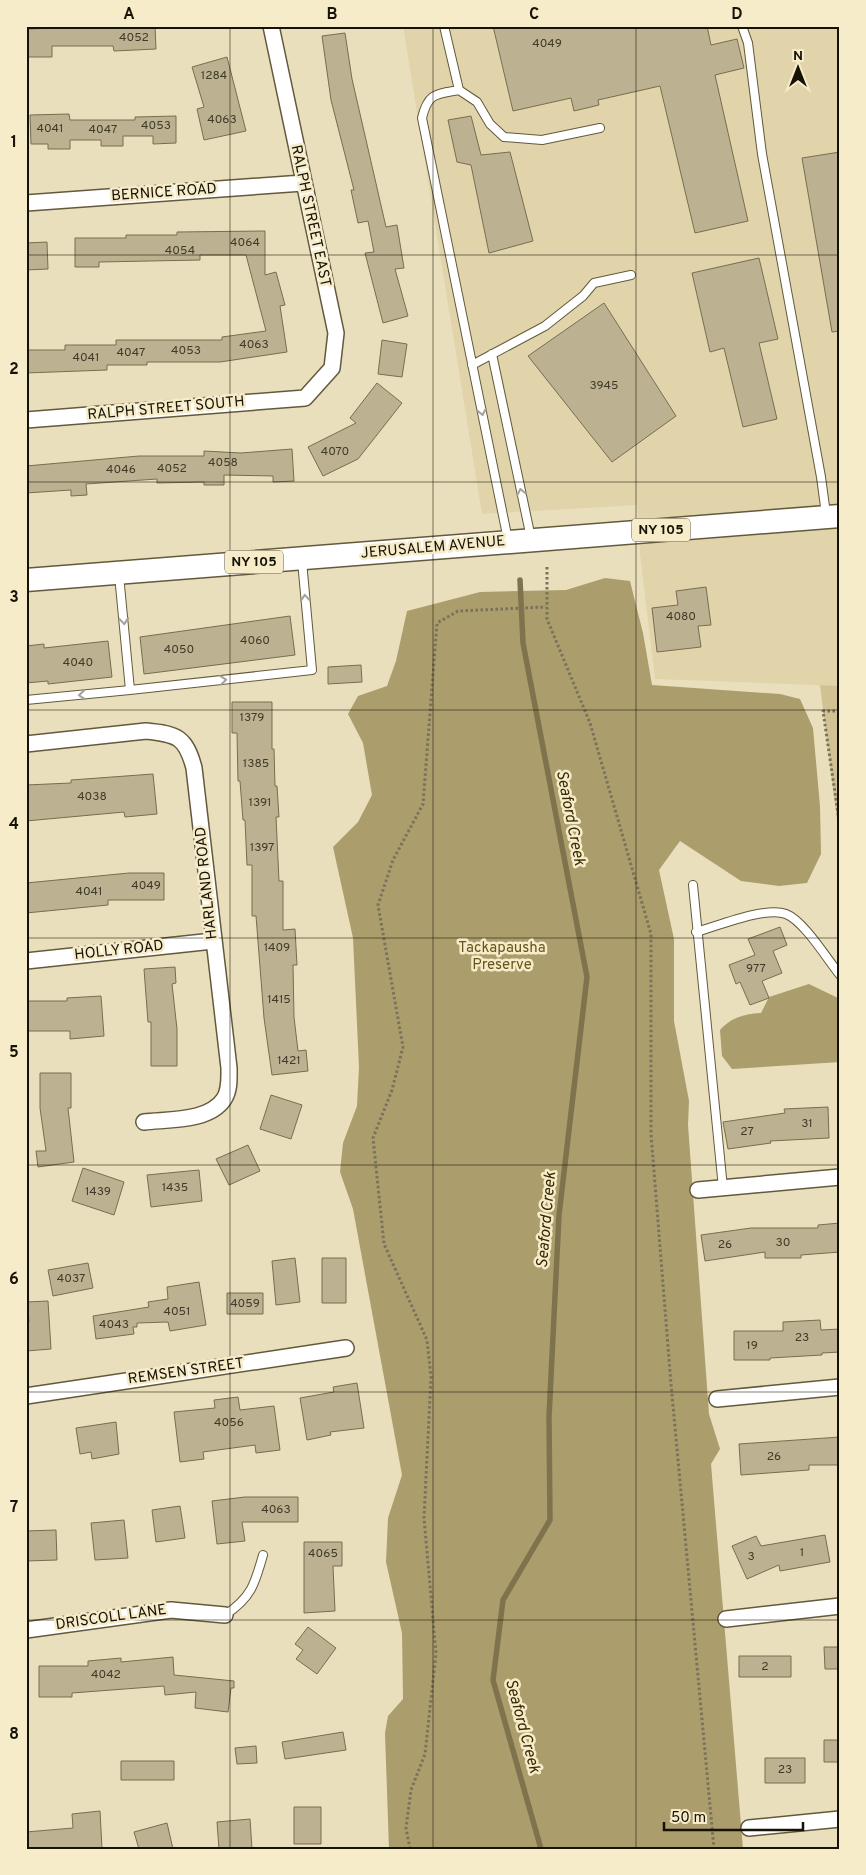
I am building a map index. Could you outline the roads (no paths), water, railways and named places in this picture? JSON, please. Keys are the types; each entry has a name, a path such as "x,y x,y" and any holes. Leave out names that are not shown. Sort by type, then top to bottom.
{"main road":[{"name":"JERUSALEM AVENUE","path":"26,580 833,516"}],"street":[{"name":"RALPH STREET EAST","path":"271,26 336,333 332,368 306,398"},
{"name":"BERNICE ROAD","path":"26,202 303,183"},
{"name":"RALPH STREET SOUTH","path":"26,420 306,398"},
{"name":"HARLAND ROAD","path":"26,744 146,731 163,733 178,738 188,748 194,768 229,1068 229,1084 225,1098 215,1108 202,1115 144,1122"},
{"name":"HOLLY ROAD","path":"26,961 213,941"},
{"path":"698,1190 840,1177"},
{"name":"REMSEN STREET","path":"26,1396 346,1348"},
{"path":"717,1399 840,1388"},
{"path":"726,1619 840,1606"},
{"name":"DRISCOLL LANE","path":"26,1630 171,1610 226,1615"},
{"path":"749,1828 840,1818"}],"lane":[{"path":"444,26 459,90 477,102 490,124 504,137 542,140 600,128"},
{"path":"742,26 748,43 762,154 821,477 833,516"},
{"path":"459,90 434,95 426,105 422,118 508,542"},
{"path":"472,364 545,326 583,296 594,283 631,275"},
{"path":"492,354 532,540"},
{"path":"26,700 312,670 301,558"},
{"path":"119,573 130,690"},
{"path":"693,885 696,932 723,1188"},
{"path":"696,932 771,911 787,914 798,922 840,974"},
{"path":"226,1615 248,1598 257,1578 263,1555"}],"waterway":[{"name":"Seaford Creek","path":"520,580 523,643 587,977 559,1215 549,1417 550,1520 503,1600 493,1680 541,1849"}],"park label":[{"name":"Tackapausha Preserve","path":"502,956"}]}
